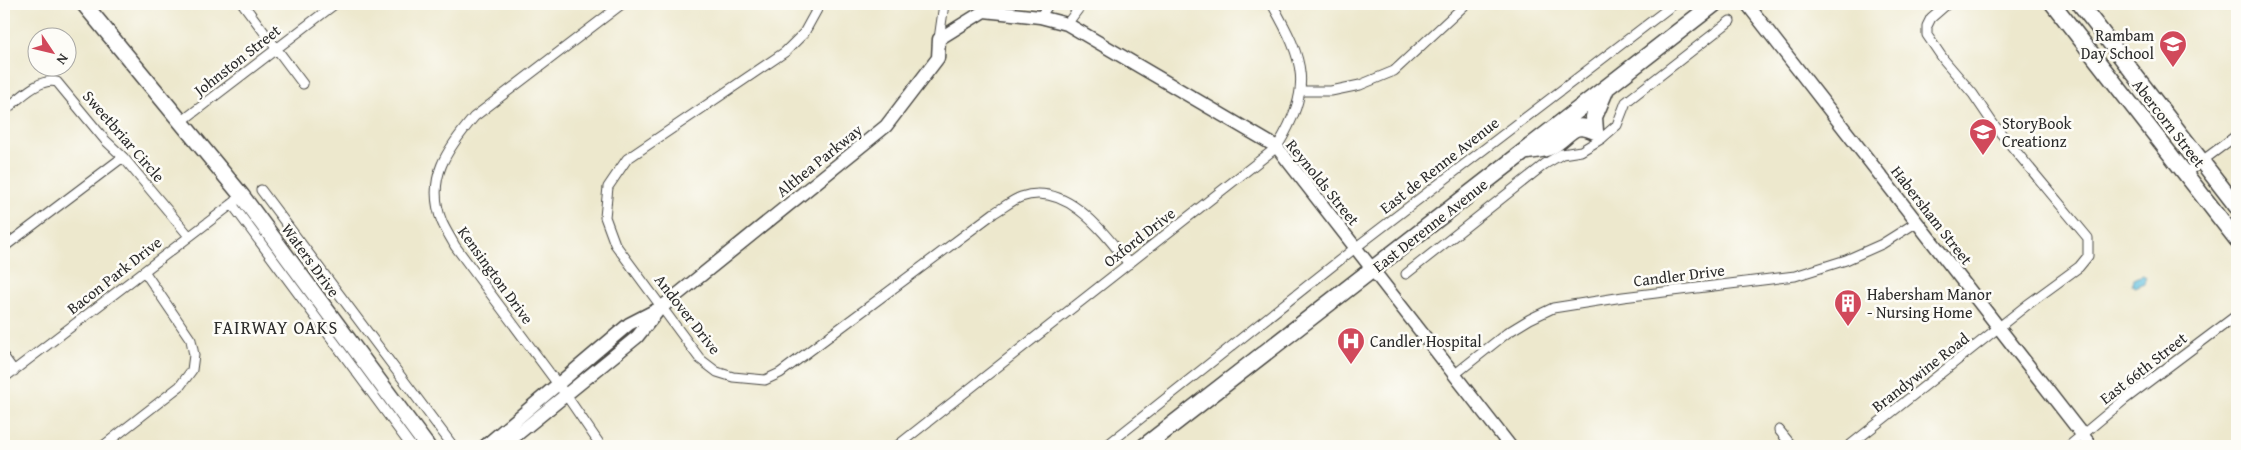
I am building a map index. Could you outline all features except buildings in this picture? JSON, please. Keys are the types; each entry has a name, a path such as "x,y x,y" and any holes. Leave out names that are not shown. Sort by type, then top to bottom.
{"highway":[{"name":"East Derenne Avenue","path":"1145,446 1714,4"},
{"path":"1524,152 1551,146 1576,127 1583,126 1596,131 1594,122 1596,110 1608,87"}],"main road":[{"name":"Waters Drive","path":"84,4 180,122 237,200 427,446"},
{"name":"Abercorn Street","path":"2053,4 2237,240"},
{"name":"Abercorn Street","path":"2080,4 2237,207"}],"street":[{"path":"242,4 303,84"},
{"name":"Johnston Street","path":"180,122 335,4"},
{"name":"Kensington Drive","path":"562,390 447,233 435,191 437,178 442,162 460,134 480,110 622,4"},
{"name":"Andover Drive","path":"820,4 804,33 785,52 627,160 608,187 605,217 615,244 700,359 717,372 733,376 765,380 780,373 994,213 1020,197 1046,193 1065,201 1088,217 1129,264"},
{"name":"Althea Parkway","path":"504,446 629,324 662,307 886,126 938,58 944,4"},
{"path":"1040,17 1049,4"},
{"path":"1067,24 1082,4"},
{"name":"Oxford Drive","path":"899,446 1276,147 1290,125 1302,85 1300,64 1291,37 1272,4"},
{"path":"1300,91 1331,91 1360,85 1394,72 1466,4"},
{"name":"East de Renne Avenue","path":"1106,446 1355,248 1674,4"},
{"name":"Habersham Street","path":"1747,4 2091,446"},
{"name":"Brandywine Road","path":"1849,446 2027,304 2079,267 2088,256 2088,238 1994,125 1973,94 1926,35 1927,26 1931,18 1947,4"},
{"name":"Reynolds Street","path":"939,39 981,8 1040,17 1067,24 1276,147 1510,446"},
{"path":"1406,274 1545,164 1562,154 1581,151 1601,139 1617,125 1626,102 1730,21"},
{"name":"Sweetbriar Circle","path":"4,111 42,82 51,80 58,82 105,140 123,157 189,236"},
{"path":"2186,173 2204,162 2237,135"},
{"path":"4,247 123,157"},
{"name":"Waters Drive","path":"261,190 453,446"},
{"name":"Bacon Park Drive","path":"4,378 237,200"},
{"name":"Waters Drive","path":"237,200 411,446"},
{"name":"Candler Drive","path":"1454,375 1507,333 1530,318 1553,308 1623,297 1795,276 1846,260 1882,244 1917,222"},
{"path":"103,446 180,386 192,370 194,355 191,340 144,271"},
{"name":"East 66th Street","path":"2069,446 2124,400 2237,315"},
{"path":"4,357 14,371"},
{"path":"562,390 602,446"},
{"name":"Althea Parkway","path":"485,446 562,390"},
{"path":"1779,430 1792,446"}],"water":[{"path":"2143,275 2146,277 2144,283 2134,287 2132,285 2134,279"}],"place":[{"name":"Rambam Day School","path":"2173,68"},
{"name":"StoryBook Creationz","path":"1983,156"},
{"name":"Habersham Manor - Nursing Home","path":"1848,327"},
{"name":"Candler Hospital","path":"1351,365"}],"district":[{"name":"FAIRWAY OAKS","path":"276,327"}]}
